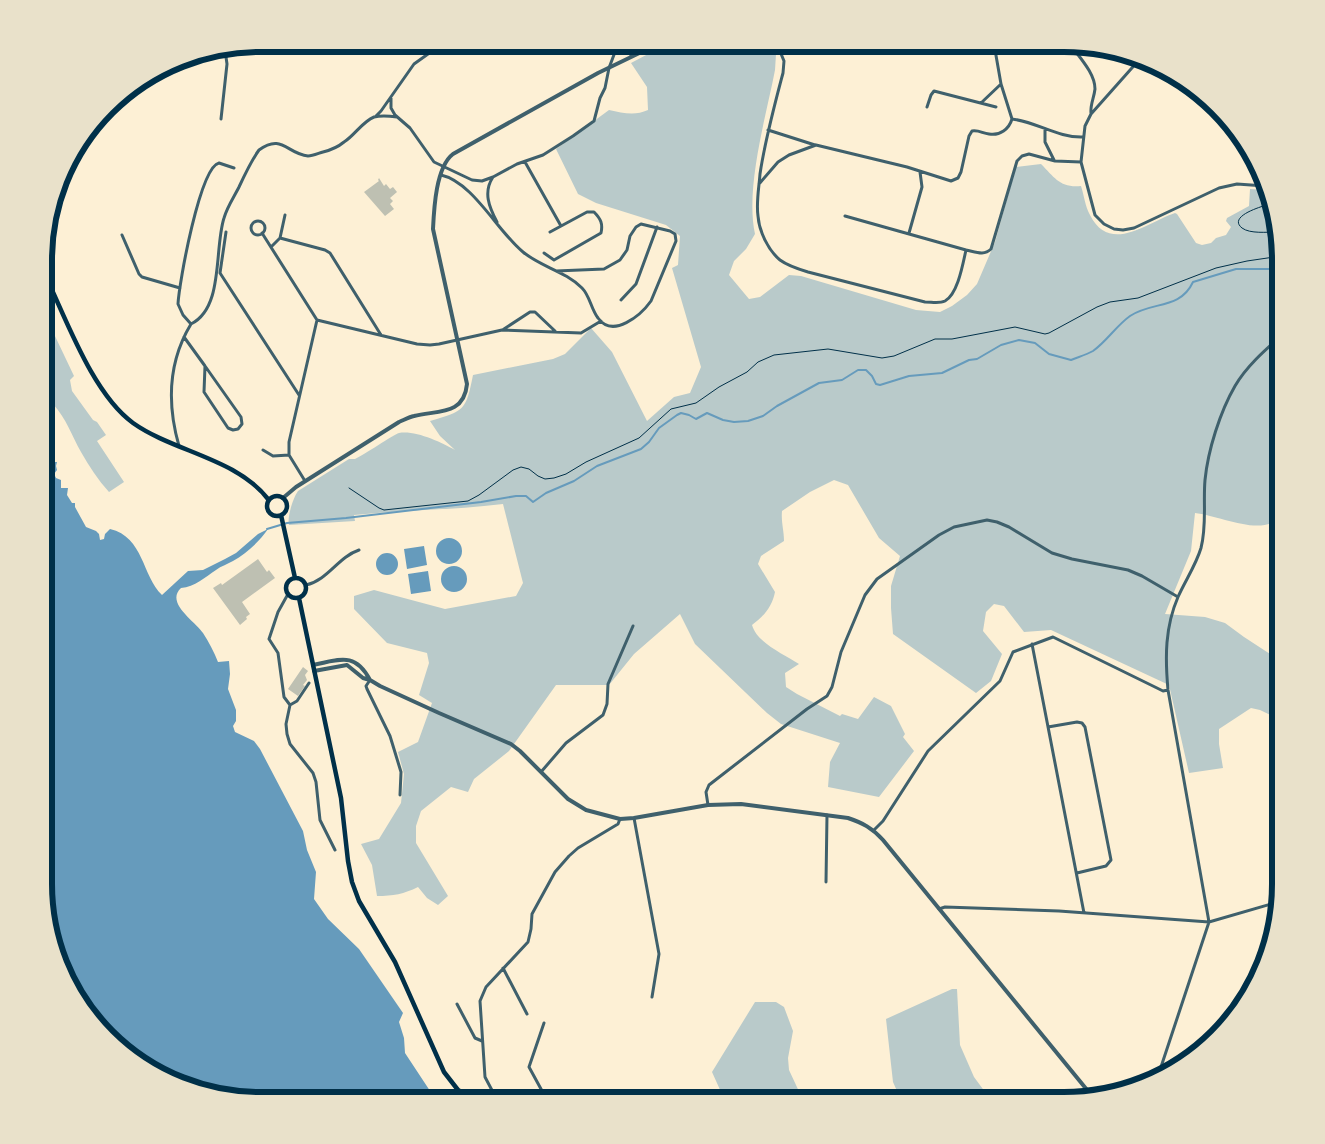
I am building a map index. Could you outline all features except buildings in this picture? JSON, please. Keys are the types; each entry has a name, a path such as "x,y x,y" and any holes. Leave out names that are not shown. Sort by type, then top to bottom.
{"main road":[{"path":"52,290 83,355 99,383 108,396 134,423 222,466 248,481 268,500"},
{"path":"275,496 283,498 287,504 286,509 281,515 274,516 266,507 268,500 275,496"},
{"path":"281,515 294,578"},
{"path":"294,578 302,580 306,585 306,592 299,598 291,597 288,594 286,586 294,578"},
{"path":"299,598 341,798 352,882 359,901 395,962 444,1072 461,1092"}],"street":[{"path":"179,446 171,405 174,364 184,336 191,324 202,315 210,304 215,285 220,232 224,216 259,150 266,144 274,142 284,144 297,152 309,156 332,150 344,143 381,111 414,64 431,52"},
{"path":"391,98 391,108 397,117 410,128 434,162 472,180 482,181 543,155 589,126 594,121 600,98 605,88 609,68 616,52"},
{"path":"628,52 632,56"},
{"path":"283,498 305,481 399,422 412,416 442,412 460,403 466,391 467,384 433,228 434,211 443,166 446,160 453,154 641,52"},
{"path":"780,52 784,60 783,73 768,130 759,185 758,217 761,233 779,259 792,267 808,272 925,302 938,303 946,301 953,294 966,250"},
{"path":"768,130 816,145 951,181 958,178 961,172 969,136 972,131 977,130 989,134 997,134 1005,130 1012,119 1001,84 995,52"},
{"path":"1076,53 1094,80 1095,88 1091,114"},
{"path":"221,119 227,64 225,55"},
{"path":"1134,65 1091,114 1085,126 1081,162 1095,215 1104,224 1114,229 1134,228 1218,188 1237,184 1258,186"},
{"path":"981,103 1001,84"},
{"path":"927,107 934,91 996,108"},
{"path":"374,117 397,117"},
{"path":"1012,119 1033,123 1063,136 1084,137"},
{"path":"1045,129 1045,142 1055,161"},
{"path":"759,185 778,162 789,155 816,145"},
{"path":"845,216 981,254 987,253 992,249 1017,161 1022,156 1029,154 1055,161 1081,162"},
{"path":"525,162 561,226"},
{"path":"191,324 183,315 178,304 190,232 199,199 212,167 218,163 234,168"},
{"path":"909,233 922,187 920,172"},
{"path":"441,175 448,176 462,186 521,251 536,262 566,276 582,289 598,319 611,326 618,326 636,318 645,310 651,301 676,241 675,234 642,224 636,227 630,236 627,250 620,260 604,269 556,271"},
{"path":"493,176 488,184 488,199 491,210 500,227"},
{"path":"544,253 554,260 601,233 603,225 594,212 587,212 550,232"},
{"path":"271,247 280,238 286,215"},
{"path":"258,221 263,224 262,233 253,233 251,226 254,222 258,221"},
{"path":"621,300 636,284 657,227"},
{"path":"226,232 220,273 299,395"},
{"path":"262,233 317,320 430,345 502,330 581,333 601,321"},
{"path":"122,235 142,277 180,288"},
{"path":"280,238 330,253 381,335"},
{"path":"502,330 530,312 535,312 555,332"},
{"path":"305,481 289,455 289,442 317,320"},
{"path":"184,336 241,417 242,424 238,429 228,428 206,395 203,384 205,366"},
{"path":"1161,1068 1209,922 1168,690 1166,638 1168,625 1178,597 1200,550 1205,526 1207,463 1224,410 1234,386 1272,344"},
{"path":"262,450 273,456 289,455"},
{"path":"708,805 706,792 709,785 807,709 827,696 832,687 841,652 865,595 877,579 954,526 986,520 997,522 1052,552 1072,559 1128,570 1178,597"},
{"path":"306,585 322,578 348,555 359,550"},
{"path":"288,594 278,612 269,639 278,653 284,697 290,705"},
{"path":"541,772 566,743 603,715 607,704 608,684 633,626"},
{"path":"874,830 883,821 928,751 1000,681 1013,652 1053,637 1157,688 1164,691 1168,690"},
{"path":"1032,644 1084,913"},
{"path":"313,665 346,658 362,668 370,680"},
{"path":"314,671 347,665 363,678 511,744 520,750 568,799 586,810 620,819 708,805 741,804 848,818 864,823 874,830 1087,1090"},
{"path":"370,680 366,686 367,689 390,736 401,772 400,795"},
{"path":"309,683 297,700 290,705 286,724 287,734 290,744 313,772 316,782 320,820 334,850"},
{"path":"1048,727 1077,722 1082,723 1085,727 1111,860 1110,864 1106,866 1076,873"},
{"path":"826,882 827,815"},
{"path":"634,818 659,954 652,997"},
{"path":"493,1092 484,1077 480,1001 486,986 528,942 532,914 556,872 569,856 618,824 620,819"},
{"path":"939,909 945,907 1084,913 1209,922 1271,905"},
{"path":"503,968 527,1014"},
{"path":"457,1004 475,1038 482,1041"},
{"path":"543,1092 529,1067 544,1023"}],"path":[{"path":"1265,206 1244,214 1239,219 1239,224 1242,228 1248,230 1271,232"},
{"path":"349,488 384,510 468,500 479,495 513,470 521,467 529,468 545,479 566,474 586,462 639,438 671,409 696,403 719,387 774,355 828,349 882,358 900,354 935,339 959,338 1015,327 1049,334 1097,307 1110,302 1138,298 1216,268 1272,257"}],"shaded area":[{"path":"652,52 774,52 776,54 775,70 755,174 753,216 755,234 746,249 734,261 729,275 749,299 760,297 789,275 801,276 916,310 940,312 967,295 977,284 995,242 1016,167 1041,164 1054,178 1063,184 1081,186 1090,215 1098,227 1108,233 1130,232 1175,213 1196,243 1202,245 1211,243 1216,238 1226,235 1231,227 1226,221 1227,218 1249,206 1250,189 1260,190 1269,220 1272,247 1272,522 1254,526 1195,513 1191,551 1165,614 1205,617 1225,623 1272,655 1272,716 1251,708 1219,729 1219,744 1223,768 1189,773 1169,685 1051,630 1024,632 1004,606 994,604 986,612 983,631 1002,654 991,681 976,693 893,634 891,586 900,556 879,538 848,485 834,480 810,492 782,511 784,541 761,556 758,564 775,592 774,597 767,611 752,625 765,643 799,664 785,673 786,687 797,694 840,716 842,714 858,719 874,697 891,706 905,734 903,737 914,751 879,797 828,787 830,762 840,743 781,724 767,713 695,644 680,614 634,654 609,685 556,685 509,751 474,779 468,792 451,787 421,811 416,826 416,843 448,896 438,905 427,898 418,887 398,894 377,896 372,865 361,844 379,839 401,803 404,774 398,752 418,742 432,703 419,695 429,663 427,653 387,643 354,609 354,596 374,590 445,609 516,596 523,583 503,504 354,515 355,521 289,525 292,503 298,491 349,459 359,457 399,433 420,435 455,450 440,436 430,421 451,415 462,407 466,402 473,375 553,359 565,354 591,328 612,352 647,421 674,397 690,393 701,367 672,268 678,265 680,236 666,225 596,203 578,194 556,149 609,110 634,113 648,110 647,87 631,63"},
{"path":"52,330 74,376 70,380 72,391 106,435 97,441 124,482 109,492 90,468 65,421 53,404 55,388 52,381"},
{"path":"952,989 957,989 960,1045 974,1077 985,1092 897,1092 893,1082 886,1019"},
{"path":"755,1002 776,1002 784,1007 793,1031 788,1058 789,1070 799,1092 721,1092 712,1072"}],"water":[{"path":"52,460 57,462 57,470 54,474 56,478 61,480 61,488 68,488 67,495 72,503 75,503 75,507 86,527 96,531 99,534 100,540 104,539 105,534 110,529 121,533 130,540 136,548 155,587 162,595 188,571 203,570 225,559 236,553 258,534 268,529 252,547 238,558 195,584 181,588 177,594 177,600 183,612 203,633 218,662 229,661 228,689 236,710 236,721 233,726 235,732 254,741 260,749 303,831 307,850 316,872 314,899 328,919 359,949 403,1013 399,1022 404,1038 405,1053 431,1092 260,1092 220,1088 181,1076 156,1064 134,1049 104,1021 80,988 68,963 56,924 52,884"},
{"path":"449,538 458,542 462,551 458,560 449,564 440,560 436,551 440,542"},
{"path":"424,546 427,565 407,569 404,549"},
{"path":"387,553 395,556 398,564 395,572 387,575 379,572 376,564 379,556"},
{"path":"454,566 463,570 467,579 463,588 454,592 445,588 441,579 445,570"},
{"path":"428,571 431,591 411,594 408,574"}],"waterway":[{"path":"267,529 287,523 346,518 516,496 526,496 533,502 546,493 574,481 597,466 641,449 649,442 659,428 681,413 696,419 707,413 723,420 734,422 748,421 763,416 777,406 819,383 842,380 858,370 866,370 876,384 880,385 909,376 942,373 969,360 977,359 1001,345 1019,340 1035,343 1049,354 1071,360 1093,351 1120,324 1138,311 1165,304 1181,297 1193,282 1236,269 1272,268"}]}
